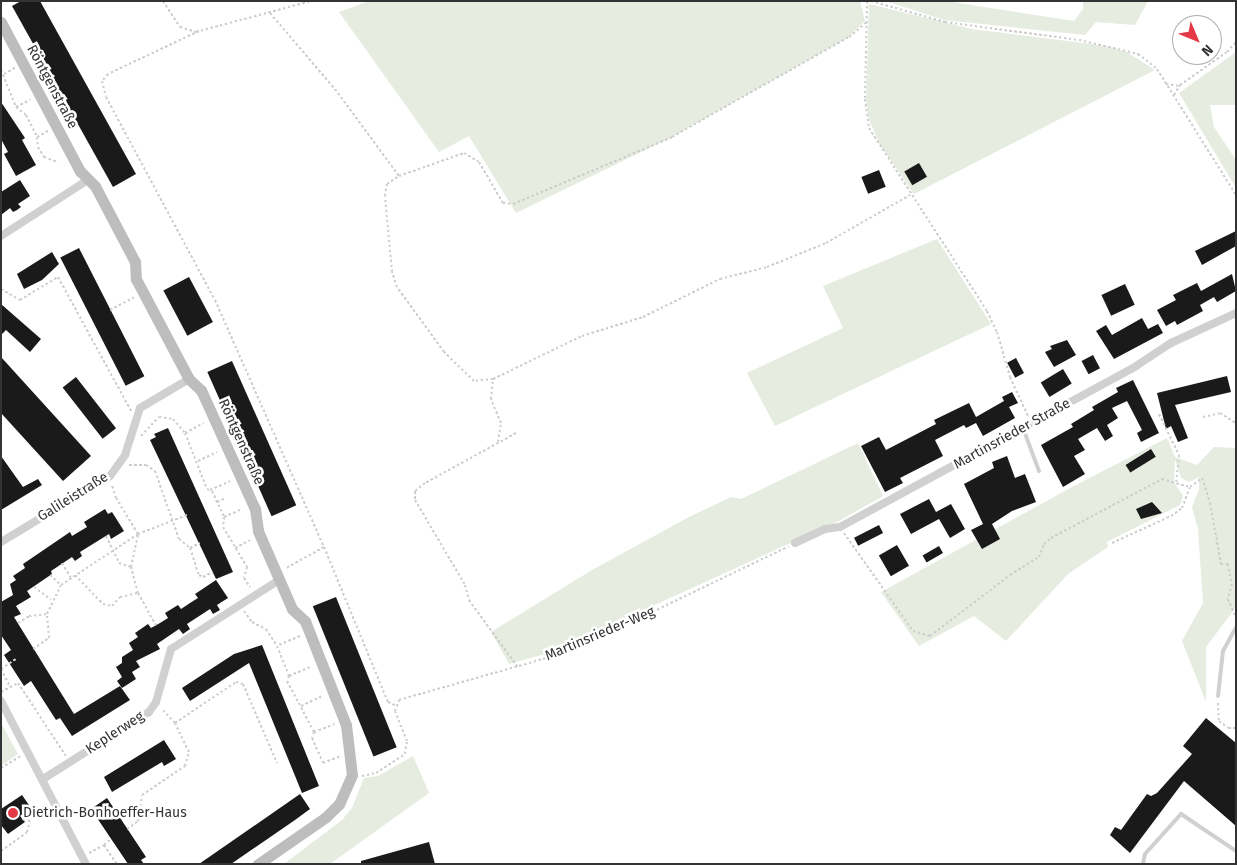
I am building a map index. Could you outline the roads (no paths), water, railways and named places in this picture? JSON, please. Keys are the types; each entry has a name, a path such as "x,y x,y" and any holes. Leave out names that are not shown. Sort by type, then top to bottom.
{"street":[{"name":"Röntgenstraße","path":"1,22 80,172 88,180 136,262 136,279 189,380 201,390 253,504 260,535 278,577 292,609 305,621 345,720 351,751 352,775 339,804 326,817 258,864"},
{"path":"1,236 88,180"},
{"name":"Martinsrieder Straße","path":"795,544 825,529 840,527 1151,358 1171,343 1225,316 1236,313"},
{"name":"Galileistraße","path":"1,542 110,476 120,465 135,417 149,401 189,380"},
{"name":"Keplerweg","path":"43,779 149,712 156,702 171,649 256,596 278,577"},
{"path":"1,701 84,860"}],"lane":[{"path":"1023,428 1039,471"},
{"path":"1218,696 1223,651 1236,628"},
{"path":"1143,864 1145,854 1181,814 1236,851"}],"place":[{"name":"Dietrich-Bonhoeffer-Haus","path":"13,813"}]}
